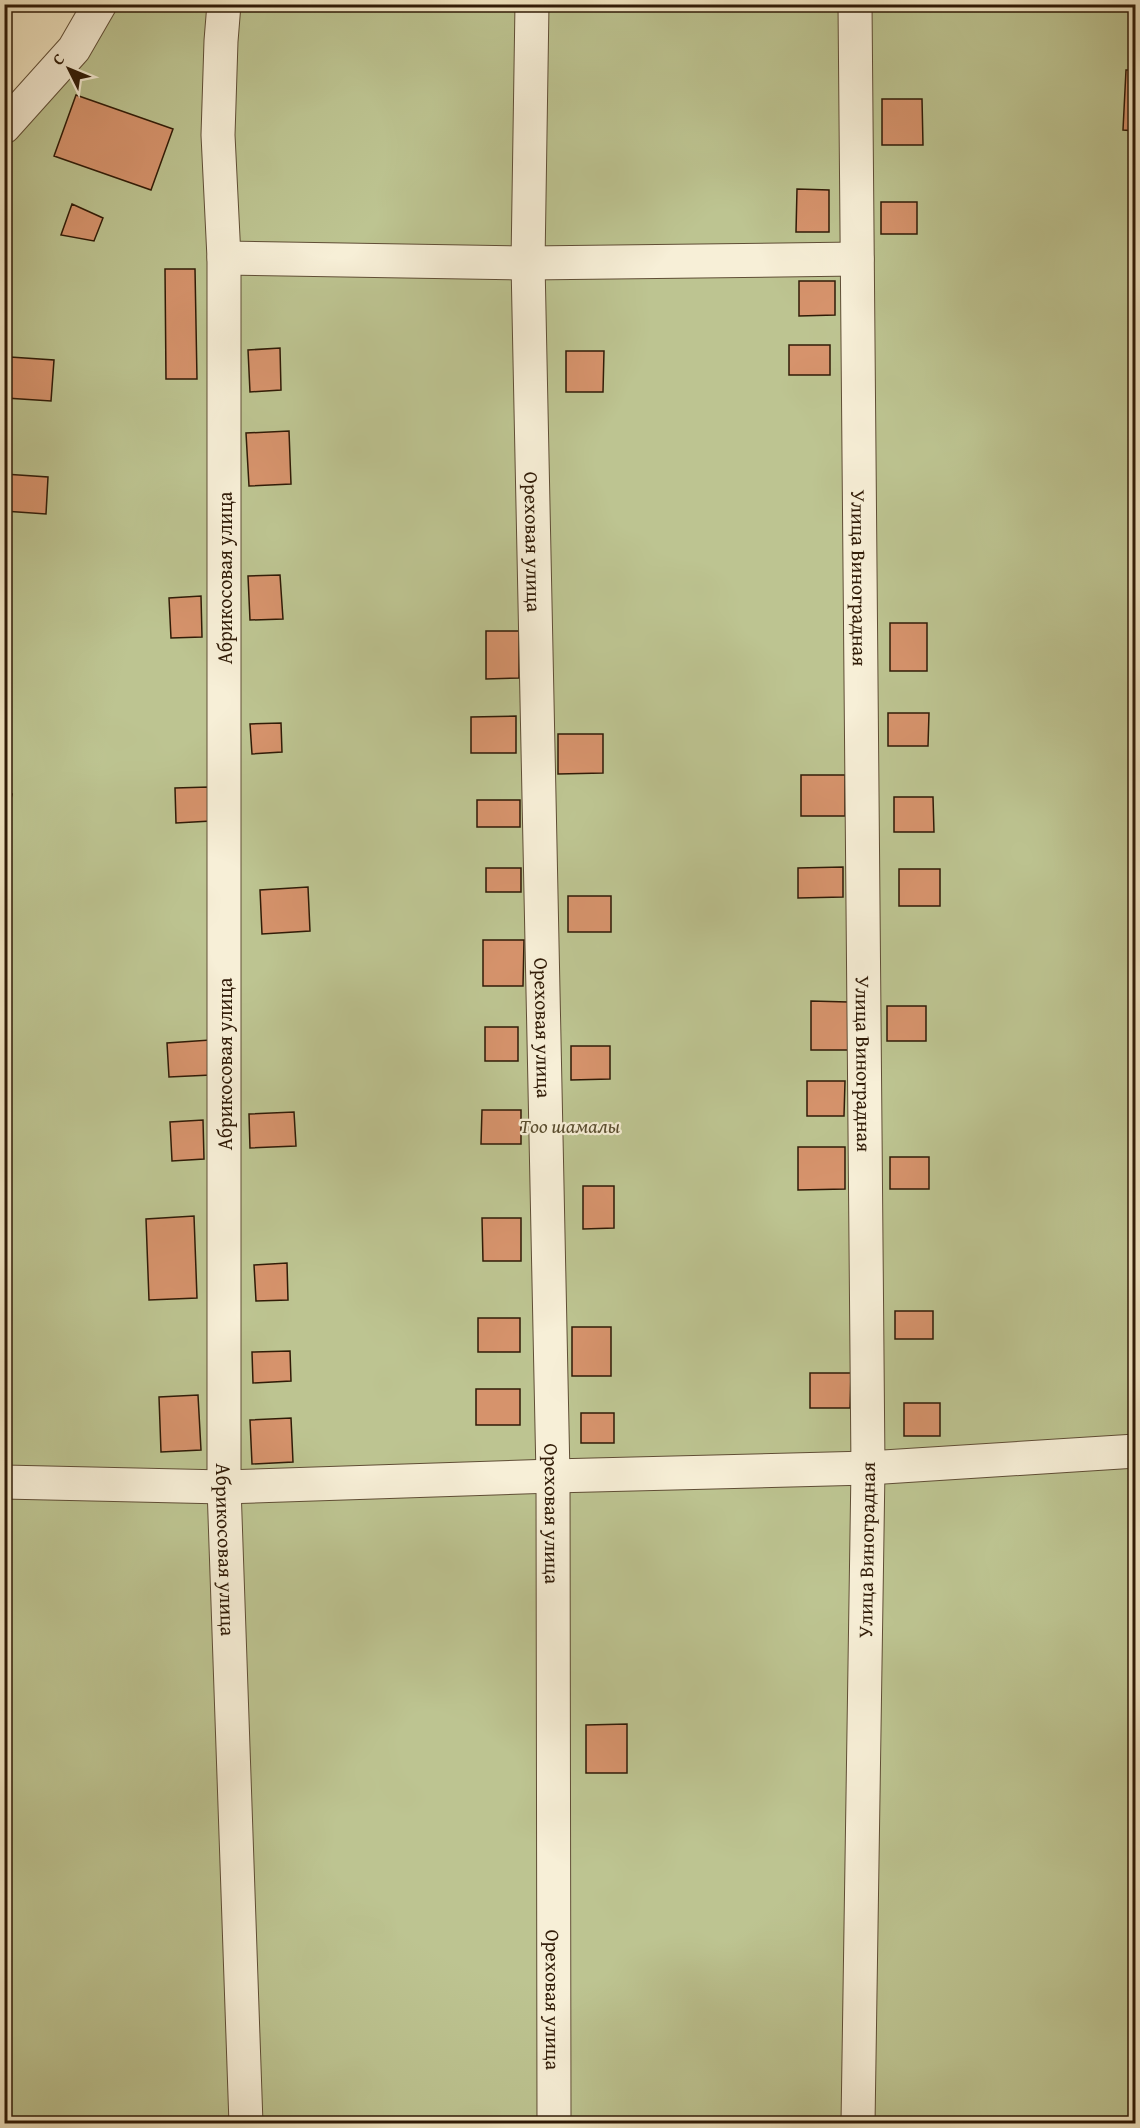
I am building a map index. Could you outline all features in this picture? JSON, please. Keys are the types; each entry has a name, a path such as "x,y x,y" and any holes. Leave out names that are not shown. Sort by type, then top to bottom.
{"street":[{"path":"4,127 74,49 100,4"},
{"name":"Абрикосовая улица","path":"224,4 218,135 224,258 224,1487 246,2124"},
{"name":"Ореховая улица","path":"532,4 528,263 553,1476 554,2124"},
{"name":"Улица Виноградная","path":"855,4 868,1468 858,2124"},
{"path":"224,258 528,263 857,259"},
{"path":"4,1482 224,1487 868,1468 1136,1451"}],"green space":[{"name":"Тоо шамалы","path":"100,5 1135,5 1135,2123 5,2124 5,127"}],"building":[{"path":"1126,70 1136,70 1136,131 1123,130"},
{"path":"76,95 173,129 151,190 54,156"},
{"path":"882,99 922,99 923,145 882,145"},
{"path":"797,189 829,190 829,232 796,232"},
{"path":"881,202 917,202 917,234 881,234"},
{"path":"72,204 103,218 94,241 61,235"},
{"path":"165,269 195,269 197,379 166,379"},
{"path":"799,281 835,281 835,315 799,316"},
{"path":"789,345 830,345 830,375 789,375"},
{"path":"280,348 281,390 250,392 248,350"},
{"path":"566,351 604,351 603,392 566,392"},
{"path":"10,357 54,360 51,401 6,398"},
{"path":"289,431 291,484 249,486 246,433"},
{"path":"4,474 48,477 46,514 4,511"},
{"path":"280,575 283,619 250,620 248,576"},
{"path":"201,596 202,637 171,638 169,598"},
{"path":"890,623 927,623 927,671 890,671"},
{"path":"486,631 519,631 519,678 486,679"},
{"path":"888,713 929,713 928,746 888,746"},
{"path":"516,716 516,753 471,753 471,717"},
{"path":"281,723 282,752 252,754 250,724"},
{"path":"558,734 603,734 603,773 558,774"},
{"path":"801,775 845,775 845,816 801,816"},
{"path":"209,787 211,821 176,823 175,788"},
{"path":"4,792 12,794 4,833"},
{"path":"894,797 933,797 934,832 894,832"},
{"path":"477,800 520,800 520,827 477,827"},
{"path":"843,867 843,897 798,898 798,868"},
{"path":"486,868 521,868 521,892 486,892"},
{"path":"899,869 940,869 940,906 899,906"},
{"path":"308,887 310,931 262,934 260,890"},
{"path":"568,896 611,896 611,932 568,932"},
{"path":"483,940 524,940 523,986 483,986"},
{"path":"811,1001 848,1002 848,1050 811,1050"},
{"path":"887,1006 926,1006 926,1041 887,1041"},
{"path":"485,1027 518,1027 518,1061 485,1061"},
{"path":"210,1040 211,1075 169,1077 167,1043"},
{"path":"571,1046 610,1046 610,1079 571,1080"},
{"path":"807,1081 845,1081 844,1116 807,1116"},
{"path":"482,1110 521,1110 521,1144 481,1144"},
{"path":"294,1112 296,1146 250,1148 249,1114"},
{"path":"203,1120 204,1159 172,1161 170,1122"},
{"path":"798,1147 845,1147 845,1189 798,1190"},
{"path":"890,1157 929,1157 929,1189 890,1189"},
{"path":"583,1186 614,1186 614,1228 583,1229"},
{"path":"194,1216 197,1298 149,1300 146,1219"},
{"path":"482,1218 521,1218 521,1261 483,1261"},
{"path":"287,1263 288,1300 256,1301 254,1265"},
{"path":"895,1311 933,1311 933,1339 895,1339"},
{"path":"478,1318 520,1318 520,1352 478,1352"},
{"path":"572,1327 611,1327 611,1376 572,1376"},
{"path":"290,1351 291,1381 253,1383 252,1352"},
{"path":"810,1373 851,1373 850,1408 810,1408"},
{"path":"476,1389 520,1389 520,1425 476,1425"},
{"path":"198,1395 201,1450 161,1452 159,1397"},
{"path":"904,1403 940,1403 940,1436 904,1436"},
{"path":"581,1413 614,1413 614,1443 581,1443"},
{"path":"291,1418 293,1462 252,1464 250,1420"},
{"path":"627,1724 627,1773 586,1773 586,1725"}]}
